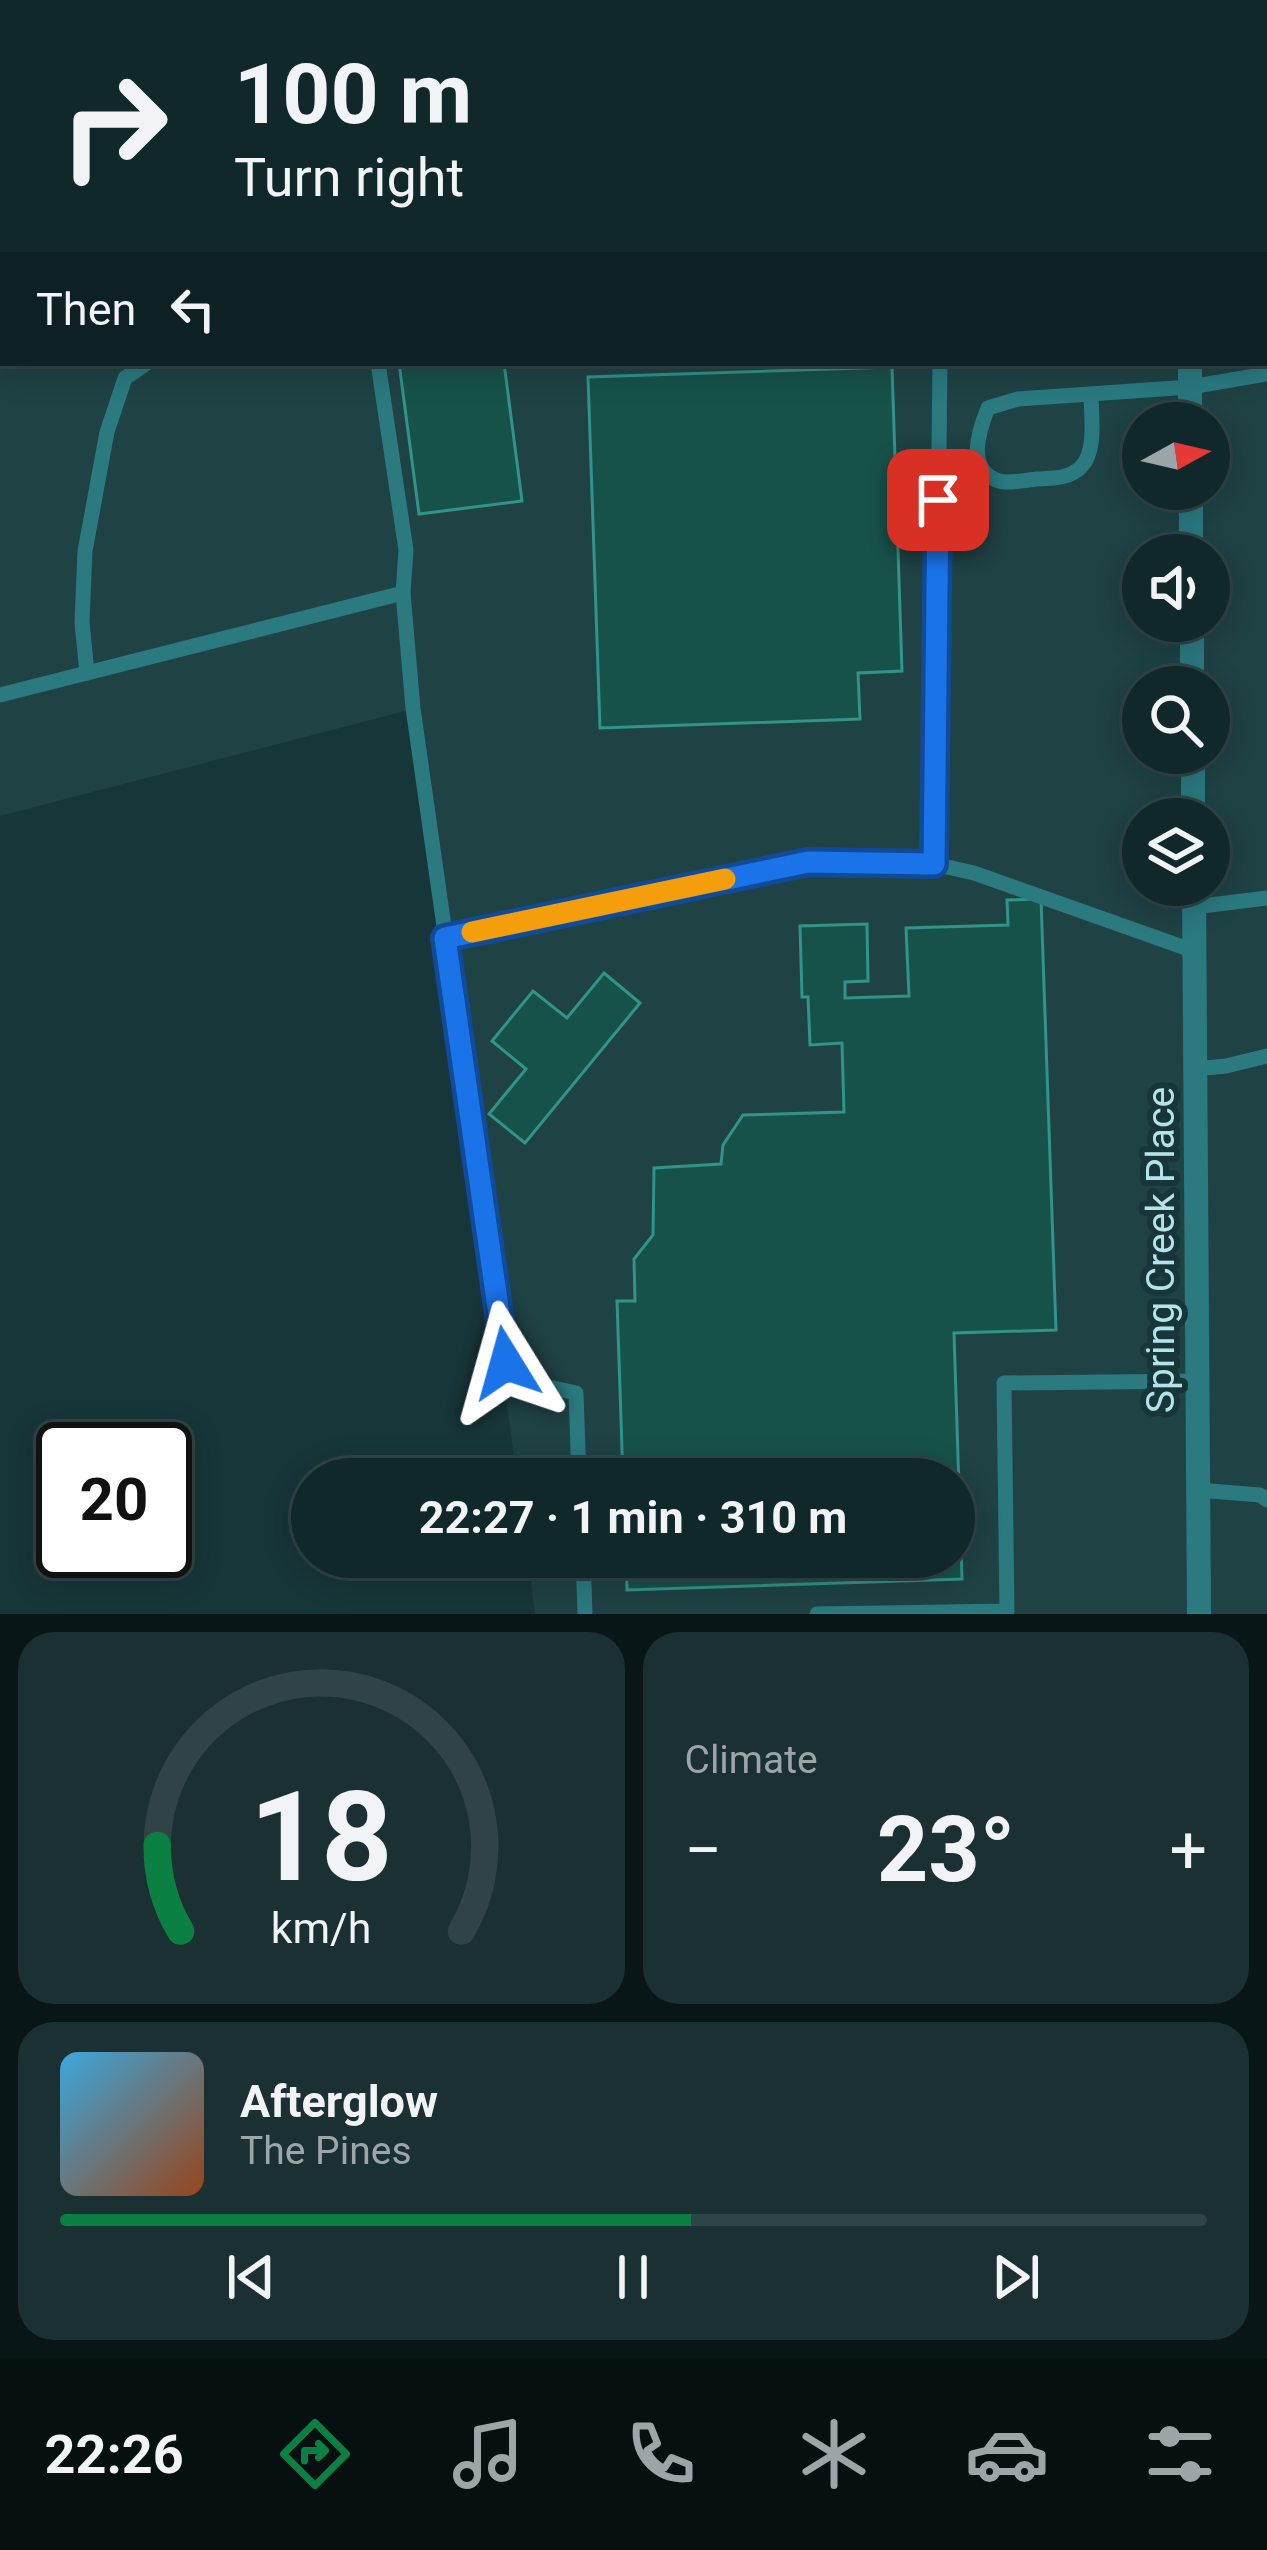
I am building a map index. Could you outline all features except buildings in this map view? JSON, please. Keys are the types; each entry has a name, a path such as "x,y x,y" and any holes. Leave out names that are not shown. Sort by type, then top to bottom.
{"street":[{"name":"Spring Creek Place","path":"1194,906 1199,1614"}],"lane":[{"path":"88,673 82,622 85,551 107,432 125,379 143,366"},
{"path":"378,366 406,550 403,592 413,708 506,1363 540,1385 576,1394 579,1458"},
{"path":"934,864 940,366"},
{"path":"1091,394 1090,449 1083,466 1066,477 1000,482 984,472 977,454 977,434 988,408 1018,399 1091,394 1190,375 1267,374"},
{"path":"0,694 403,592"},
{"path":"445,938 808,862 934,864 974,873 1194,951"},
{"path":"1230,897 1267,898"},
{"path":"1195,1069 1267,1056"},
{"path":"817,1614 1007,1612 1004,1382 1198,1381"},
{"path":"1198,1490 1260,1495 1267,1500"},
{"path":"584,1578 585,1614"}],"shaded area":[{"path":"0,366 1267,366 1267,1614 535,1614 531,1578 975,1578 975,1458 514,1458 413,709 0,816"}],"slow traffic":[{"path":"472,932 725,879"}],"route":[{"path":"506,1363 445,938 808,862 934,864 938,500"}]}
